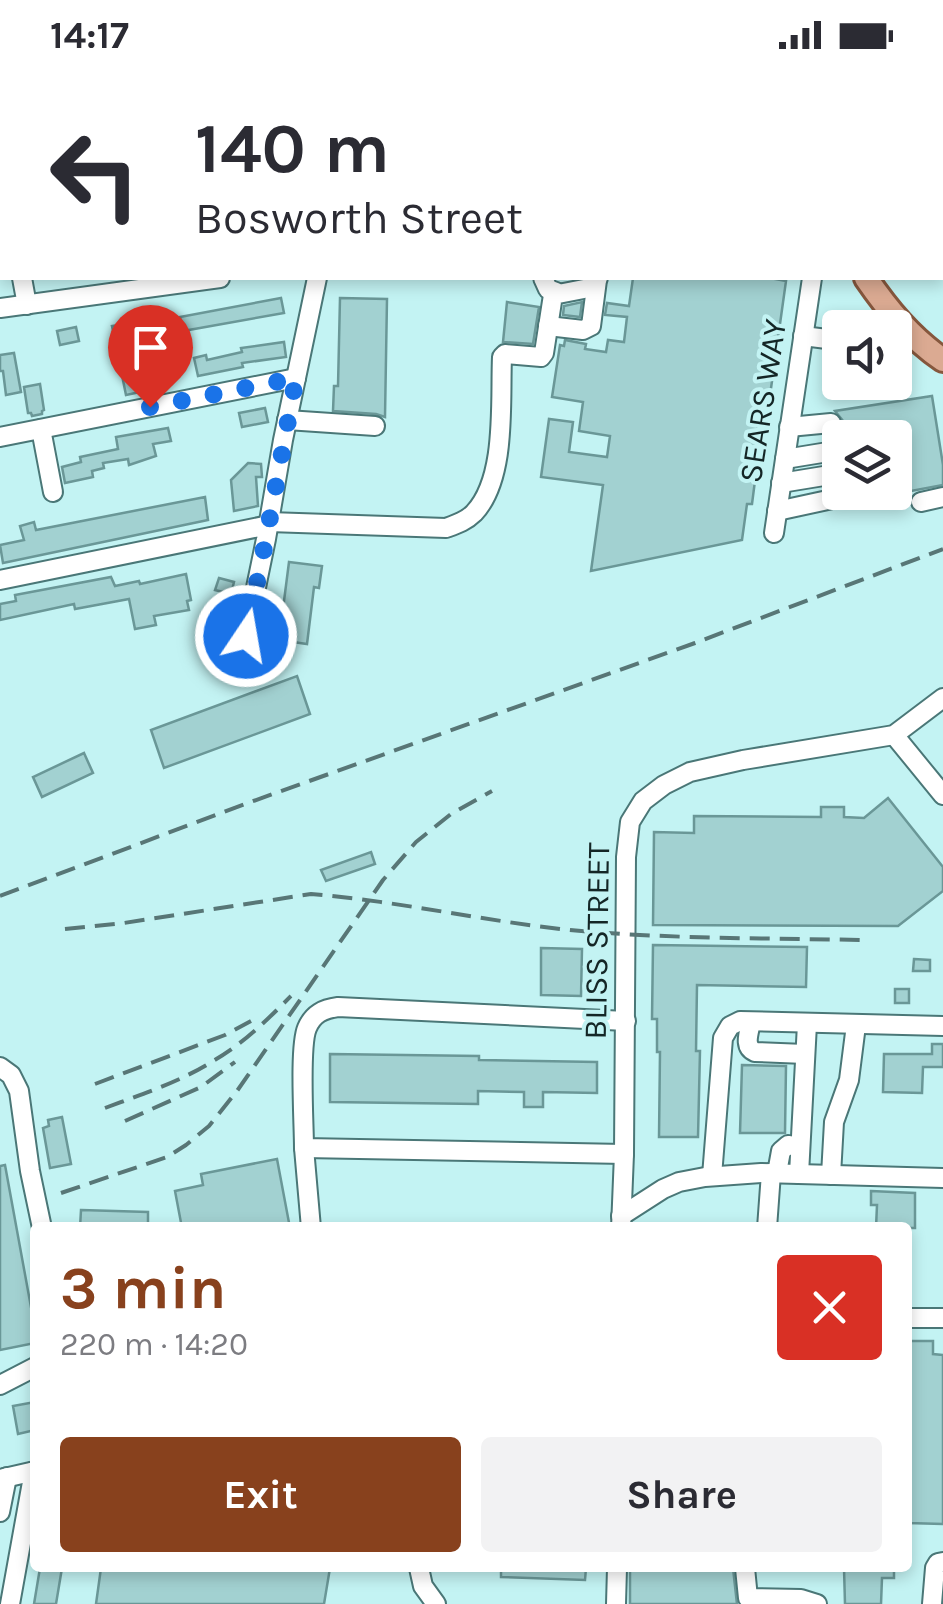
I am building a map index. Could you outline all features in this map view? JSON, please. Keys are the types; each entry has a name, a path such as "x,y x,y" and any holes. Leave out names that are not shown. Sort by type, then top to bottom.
{"main road":[{"path":"867,280 899,323 943,360"}],"street":[{"path":"22,280 26,305"},
{"path":"0,308 114,285 183,280"},
{"path":"246,636 317,280"},
{"path":"543,280 548,289 556,292 589,288 597,280"},
{"path":"548,326 583,330 590,326 598,280"},
{"name":"SEARS WAY","path":"774,533 812,280"},
{"path":"0,580 269,524 446,528 463,522 477,510 495,468 502,358 505,354 541,357 556,292"},
{"path":"803,336 822,338"},
{"path":"0,437 296,378"},
{"path":"287,420 375,426"},
{"path":"789,428 822,424"},
{"path":"41,429 53,492"},
{"path":"785,459 822,454"},
{"path":"781,483 822,476"},
{"path":"920,502 943,497"},
{"path":"777,511 822,501"},
{"name":"BLISS STREET","path":"621,1222 626,857 630,822 643,801 690,772 894,735 943,698"},
{"path":"894,735 943,795"},
{"path":"310,1222 304,1148 304,1038 313,1017 325,1008 626,1021"},
{"path":"712,1176 723,1038 730,1026 740,1022 943,1026"},
{"path":"751,1022 750,1050 805,1054"},
{"path":"799,1174 807,1024"},
{"path":"831,1174 834,1122 849,1080 856,1025"},
{"path":"0,1066 16,1084 41,1222"},
{"path":"768,1222 781,1150 788,1145 800,1147"},
{"path":"304,1148 624,1154"},
{"path":"621,1222 671,1186 712,1176 774,1173 943,1178"},
{"path":"912,1318 943,1318"},
{"path":"0,1384 30,1370"},
{"path":"0,1512 4,1478 30,1472"},
{"path":"10,1604 9,1563 30,1486"},
{"path":"932,1604 935,1568 943,1562"},
{"path":"616,1604 617,1572"},
{"path":"746,1572 748,1598 817,1604"},
{"path":"418,1574 436,1604"}],"building":[{"path":"633,280 786,281 766,424 758,423 751,472 756,473 752,504 747,504 742,540 591,571 603,485 541,477 549,419 573,422 569,452 607,457 610,436 579,431 583,402 552,397 560,345 564,346 565,340 586,344 585,349 606,352 608,340 624,342 627,317 605,315 607,303 629,306"},
{"path":"281,298 284,313 183,331 180,317"},
{"path":"340,298 387,299 385,417 333,411 334,386 338,386"},
{"path":"507,302 539,307 533,344 503,342"},
{"path":"582,302 580,317 563,315 564,306"},
{"path":"139,322 144,348 132,350 140,392 126,395 112,326"},
{"path":"76,327 79,341 60,345 57,331"},
{"path":"284,342 286,357 242,363 243,367 198,376 194,358 206,355 207,360 242,352 241,348"},
{"path":"14,353 21,392 6,395 0,355"},
{"path":"40,384 44,410 32,416 28,413 24,387"},
{"path":"932,396 943,485 912,491 912,420 842,420 835,411"},
{"path":"265,408 268,422 242,427 239,413"},
{"path":"168,428 171,441 153,444 156,456 129,465 128,459 103,463 104,468 92,471 93,477 65,483 62,467 81,462 80,457 118,449 116,437"},
{"path":"248,463 261,464 262,477 256,477 258,506 234,511 231,480"},
{"path":"205,497 208,520 3,563 0,545 24,540 20,526 34,522 36,530"},
{"path":"289,562 322,566 319,588 314,587 307,644 279,640"},
{"path":"186,574 189,610 154,616 156,625 135,629 129,599 75,609 74,604 0,620 0,604 16,601 15,595 111,577 115,586"},
{"path":"219,578 234,582 231,594 215,590"},
{"path":"297,676 310,714 164,768 151,730"},
{"path":"84,753 93,773 42,797 33,777"},
{"path":"888,798 943,867 943,891 898,926 653,925 654,832 694,833 694,816 821,817 821,807 844,807 844,817 864,818"},
{"path":"371,852 375,864 326,881 321,870"},
{"path":"653,945 807,947 806,987 697,985 698,1137 659,1137 660,1052 657,1019 652,1019"},
{"path":"541,948 582,949 581,996 541,995"},
{"path":"914,959 930,960 930,971 913,971"},
{"path":"895,989 909,989 909,1003 895,1003"},
{"path":"932,1044 943,1044 943,1067 923,1067 922,1093 883,1092 884,1054 932,1054"},
{"path":"330,1054 597,1062 597,1093 543,1092 543,1107 524,1107 524,1092 478,1091 478,1104 330,1102"},
{"path":"742,1065 786,1066 785,1133 740,1133"},
{"path":"62,1117 71,1164 50,1168 43,1128 49,1126 48,1120"},
{"path":"277,1159 289,1222 181,1222 175,1191 203,1185 201,1174"},
{"path":"5,1165 30,1302 30,1344 0,1350 0,1166"},
{"path":"871,1191 915,1193 915,1228 912,1222 876,1222 877,1205 871,1205"},
{"path":"81,1210 148,1212 148,1222 80,1222"},
{"path":"912,1341 933,1341 933,1354 943,1355 943,1524 912,1523"},
{"path":"30,1403 30,1431 18,1434 13,1406"},
{"path":"39,1572 61,1572 56,1604 34,1604"},
{"path":"100,1572 329,1572 324,1604 96,1604"},
{"path":"501,1572 586,1572 585,1580 501,1577"},
{"path":"630,1572 733,1572 737,1604 630,1604"},
{"path":"844,1572 894,1572 894,1578 882,1578 881,1604 845,1604"}],"railway":[{"path":"0,896 943,549"},
{"path":"61,1193 167,1157 209,1126 383,880 416,842 451,814 492,791"},
{"path":"65,929 311,894 570,930 679,937 861,940"},
{"path":"105,1108 213,1061 245,1039 291,996"},
{"path":"95,1084 225,1035 251,1021"},
{"path":"125,1121 201,1087 235,1062"}],"route":[{"path":"150,407 296,378 246,636"}]}
